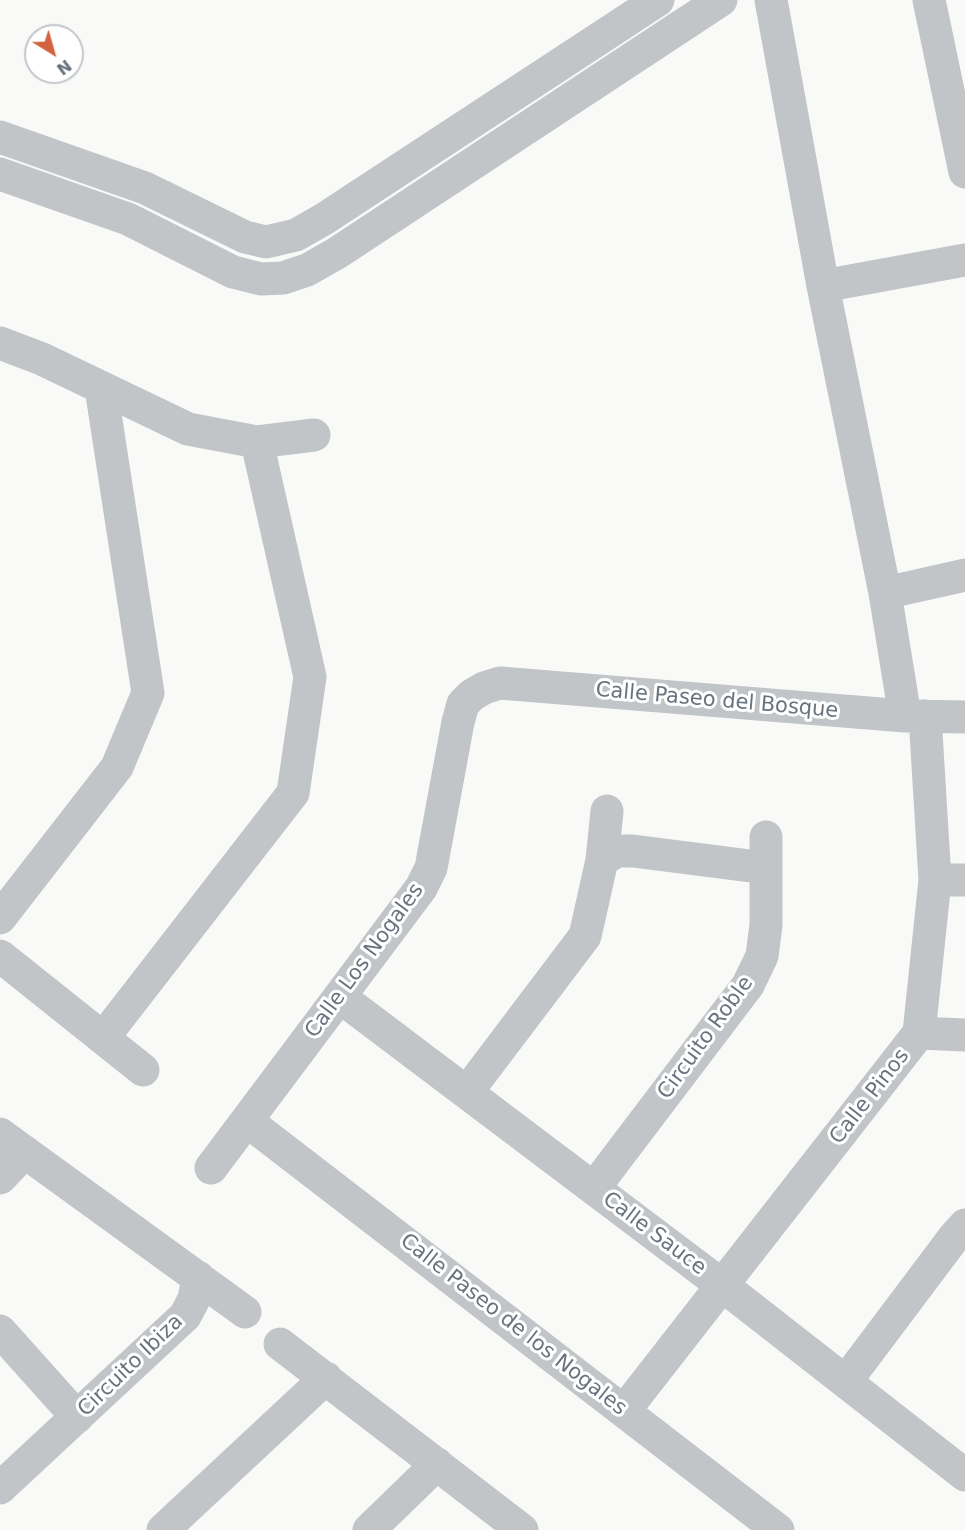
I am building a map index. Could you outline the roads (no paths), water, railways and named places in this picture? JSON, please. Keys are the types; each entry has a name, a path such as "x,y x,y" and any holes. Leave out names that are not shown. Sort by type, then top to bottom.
{"street":[{"path":"0,137 145,188 244,237 266,242 296,235 324,219 658,0"},
{"path":"0,174 128,219 233,272 261,279 283,278 307,270 337,253 721,0"},
{"name":"Calle Pinos","path":"624,1411 919,1033 950,880 915,716 885,593 823,286 771,0"},
{"path":"929,0 956,92 965,172"},
{"path":"823,286 965,260"},
{"path":"0,343 42,359 188,429 257,441 314,435"},
{"path":"0,918 117,767 148,693 101,388"},
{"path":"103,1038 293,793 310,677 257,441"},
{"path":"885,593 965,575"},
{"name":"Calle Paseo del Bosque","path":"472,695 500,683 915,716 965,717"},
{"name":"Calle Los Nogales","path":"211,1168 421,888 431,868 458,722 463,704 472,695"},
{"path":"467,1092 585,936 602,860 607,811"},
{"name":"Circuito Roble","path":"594,1188 748,985 762,956 766,925 766,852 617,851 602,860"},
{"path":"0,956 142,1070"},
{"name":"Calle Sauce","path":"340,997 723,1286 965,1475"},
{"path":"919,1033 965,1035"},
{"name":"Calle Paseo de los Nogales","path":"247,1120 778,1530"},
{"path":"0,1178 13,1143 245,1312"},
{"path":"846,1381 965,1225"},
{"name":"Circuito Ibiza","path":"0,1488 185,1316 194,1299 198,1277"},
{"path":"0,1331 77,1417"},
{"path":"280,1344 522,1530"},
{"path":"164,1530 326,1378"},
{"path":"369,1530 437,1464"}]}
